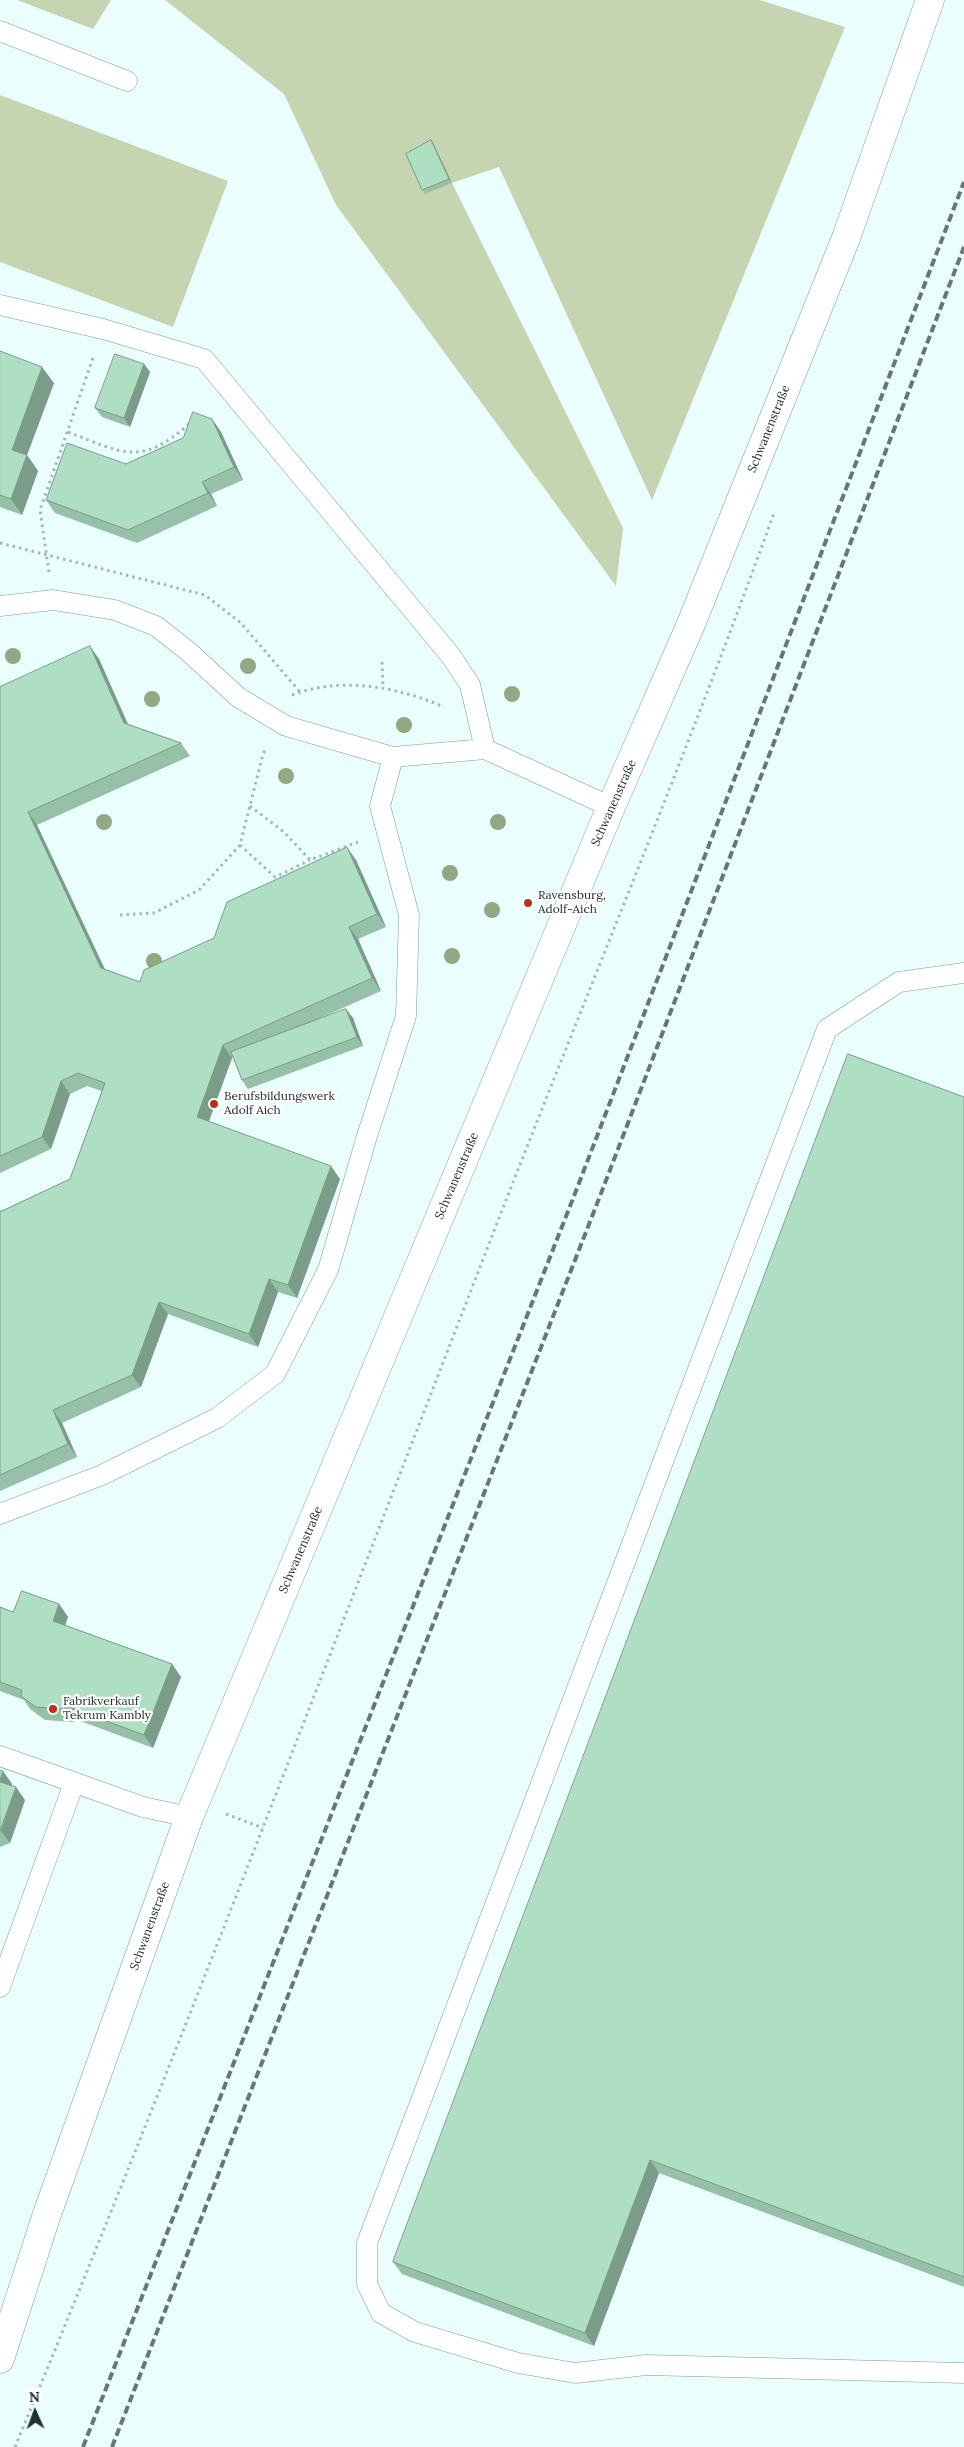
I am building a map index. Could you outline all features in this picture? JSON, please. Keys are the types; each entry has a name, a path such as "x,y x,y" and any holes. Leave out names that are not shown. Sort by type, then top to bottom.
{"street":[{"name":"Schwanenstraße","path":"0,2359 46,2216 189,1817 611,807 691,624 846,238 930,0"}],"lane":[{"path":"0,31 128,81"},
{"path":"0,305 103,329 204,359 452,656 470,685 485,749"},
{"path":"0,606 53,600 115,610 156,626 189,652 238,697 278,721 393,757 485,749 611,807"},
{"path":"0,1514 102,1475 217,1418 275,1374 328,1270 366,1136 406,1016 409,915 380,806 393,757"},
{"path":"964,973 899,982 827,1029 367,2244 367,2284 381,2312 416,2332 518,2364 575,2373 646,2365 964,2373"},
{"path":"0,1756 74,1784 143,1807 189,1817"},
{"path":"0,1987 74,1784"}],"path":[{"path":"53,600 40,510 103,329"},
{"path":"68,432 119,452 141,453 169,441 228,388"},
{"path":"15,2447 79,2293 259,1838 506,1199 735,622 775,511"},
{"path":"382,662 383,687"},
{"path":"120,915 154,913 199,890 240,845 263,754 278,721 284,698 300,692 334,685 383,687 426,699 479,723"},
{"path":"250,806 284,832 310,860"},
{"path":"240,845 275,877 310,860 387,831"}],"green space":[{"path":"17,0 111,0 93,29"},
{"path":"165,0 760,0 845,27 652,500 499,167 452,183 623,528 616,586 336,205 284,94"},
{"path":"0,95 228,181 173,327 0,262"}],"building":[{"path":"431,140 449,179 422,190 406,154"},
{"path":"0,351 42,367 12,450 27,455 11,499 0,495"},
{"path":"115,354 144,364 124,418 95,408"},
{"path":"193,412 212,419 234,467 202,482 208,493 128,530 46,500 67,443 126,464 183,438"},
{"path":"90,646 124,723 181,743 28,812 101,968 140,982 144,970 214,938 227,902 347,847 377,914 349,927 372,978 223,1045 197,1117 331,1166 288,1285 269,1279 249,1334 159,1302 132,1375 53,1410 68,1444 0,1475 0,1212 70,1179 105,1083 78,1073 61,1081 42,1137 0,1156 0,687"},
{"path":"346,1009 357,1037 242,1080 231,1052"},
{"path":"848,1054 964,1097 964,2277 650,2160 585,2333 393,2262"},
{"path":"22,1591 59,1604 53,1621 172,1664 144,1735 66,1706 64,1709 36,1707 21,1696 22,1690 0,1682 0,1607 13,1612"},
{"path":"0,1770 3,1771 0,1781"},
{"path":"0,1782 16,1787 0,1831"}],"railway":[{"path":"83,2447 574,1196 964,182"},
{"path":"112,2447 600,1196 964,247"}],"place":[{"name":"Ravensburg, Adolf-Aich","path":"528,903"},
{"name":"Berufsbildungswerk Adolf Aich","path":"214,1104"},
{"name":"Fabrikverkauf Tekrum Kambly","path":"53,1709"}]}
